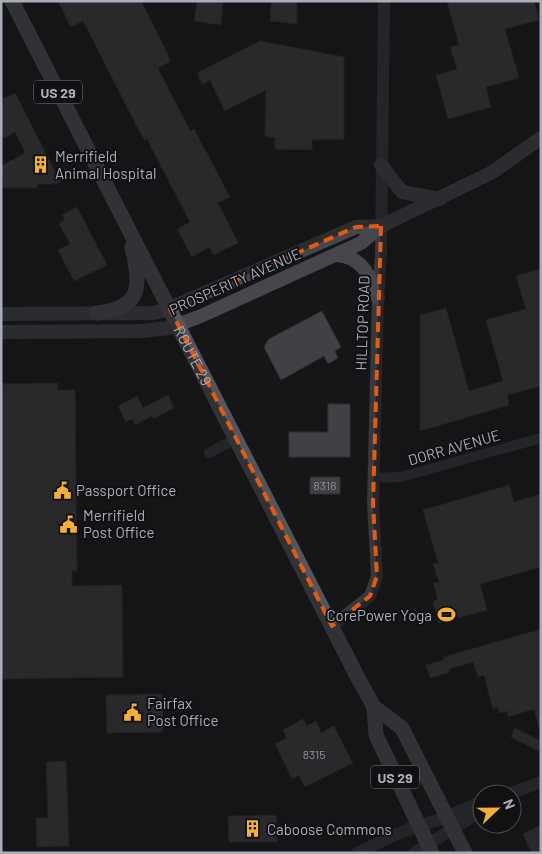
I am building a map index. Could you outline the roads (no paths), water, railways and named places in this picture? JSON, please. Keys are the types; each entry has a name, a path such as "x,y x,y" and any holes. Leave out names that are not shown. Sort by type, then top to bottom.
{"main road":[{"name":"ROUTE 29","path":"12,1 170,309 234,440 374,707 376,735 430,848"},
{"name":"PROSPERITY AVENUE","path":"1,332 142,331 178,325 361,243 381,226 491,173 541,138"},
{"path":"381,165 402,192 440,199"},
{"name":"PROSPERITY AVENUE","path":"1,314 152,314 170,309 356,227 381,226"},
{"path":"97,313 118,309 128,303 136,293 138,272 128,229"},
{"path":"336,255 350,257 360,263 368,274 378,298"},
{"name":"ROUTE 29","path":"374,707 402,728 465,853"}],"street":[{"name":"HILLTOP ROAD","path":"332,626 370,596 377,576 374,478 381,226 384,1"},
{"name":"DORR AVENUE","path":"374,478 402,477 541,438"},
{"path":"209,453 234,440"},
{"path":"522,789 541,782"},
{"path":"414,853 430,848 450,822 472,805"},
{"path":"357,853 404,831 450,822 472,814"}],"place":[{"name":"Merrifield Animal Hospital","path":"41,165"},
{"name":"Passport Office","path":"62,490"},
{"name":"Merrifield Post Office","path":"69,524"},
{"name":"CorePower Yoga","path":"446,615"},
{"name":"Fairfax Post Office","path":"133,712"},
{"name":"Caboose Commons","path":"253,829"}]}
